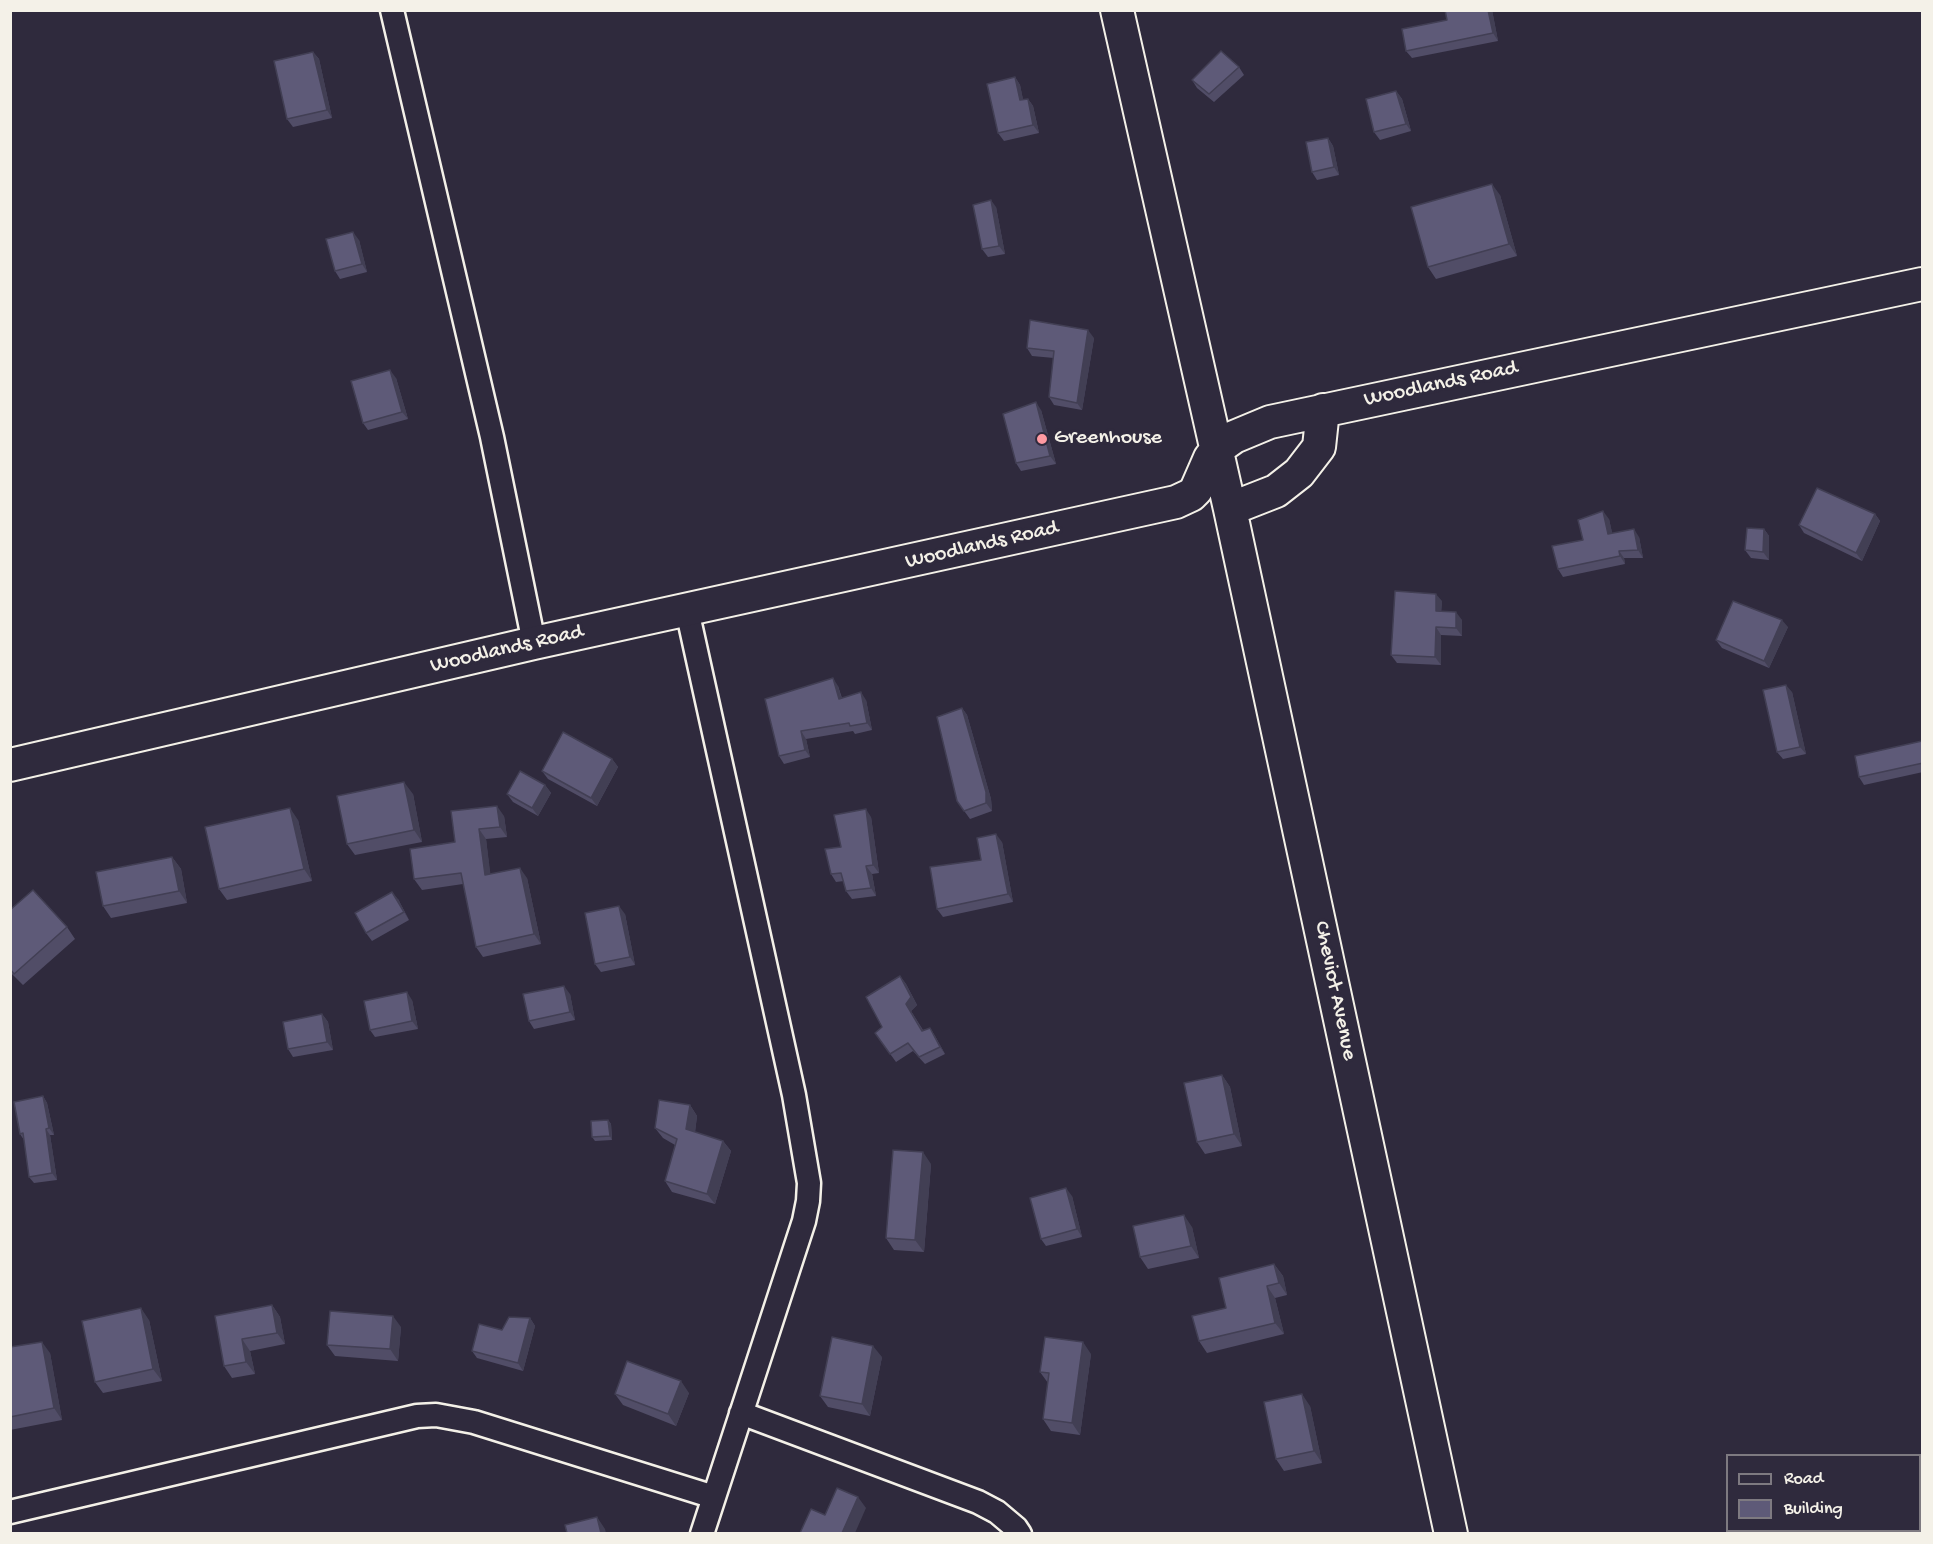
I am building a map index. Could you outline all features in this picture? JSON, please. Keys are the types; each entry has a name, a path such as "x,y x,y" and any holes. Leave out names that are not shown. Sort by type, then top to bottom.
{"street":[{"path":"392,10 492,437 534,643"},
{"name":"Cheviot Avenue","path":"1117,10 1217,449 1451,1533"},
{"name":"Woodlands Road","path":"10,765 534,643 1176,502 1196,490 1210,458 1217,449 1234,437 1270,422 1923,284"},
{"path":"1230,509 1276,491 1299,473 1318,447 1323,410"},
{"path":"687,610 794,1095 809,1183 804,1221 702,1533"},
{"path":"741,1413 978,1502 998,1512 1020,1533"},
{"path":"10,1512 417,1416 436,1415 474,1422 714,1497"}],"building":[{"path":"1445,10 1488,10 1493,33 1406,51 1402,29 1447,20"},
{"path":"1221,51 1239,67 1209,94 1192,80"},
{"path":"313,52 327,110 287,119 274,61"},
{"path":"1015,77 1020,100 1028,99 1033,125 998,133 987,84"},
{"path":"1396,91 1406,124 1374,132 1366,99"},
{"path":"1328,138 1334,167 1312,172 1306,142"},
{"path":"1492,184 1509,244 1428,267 1411,207"},
{"path":"991,200 999,246 982,249 973,205"},
{"path":"353,232 362,264 335,271 326,239"},
{"path":"1030,320 1088,330 1077,403 1049,397 1054,351 1027,348"},
{"path":"390,370 402,412 363,423 351,381"},
{"path":"1036,402 1050,456 1016,463 1003,414"},
{"path":"1817,488 1875,514 1856,553 1799,525"},
{"path":"1603,511 1608,534 1634,529 1638,550 1619,551 1620,556 1558,569 1552,546 1583,540 1578,520"},
{"path":"1747,528 1764,529 1763,552 1745,550"},
{"path":"1395,591 1436,594 1436,611 1456,612 1456,628 1436,627 1435,657 1391,655"},
{"path":"1733,601 1782,620 1764,661 1716,640"},
{"path":"833,678 839,699 861,692 867,723 850,726 849,723 801,731 805,750 779,756 765,699"},
{"path":"1786,685 1800,747 1777,752 1763,690"},
{"path":"962,708 986,792 986,803 964,811 957,801 937,717"},
{"path":"563,732 612,759 591,798 542,771"},
{"path":"1922,741 1923,763 1859,777 1855,756"},
{"path":"520,771 545,785 532,808 507,794"},
{"path":"404,782 414,830 347,844 337,796"},
{"path":"497,806 500,827 479,829 485,875 520,868 534,934 476,947 461,873 414,879 410,849 455,842 451,811"},
{"path":"290,808 304,869 219,889 205,827"},
{"path":"866,809 873,865 866,866 871,888 846,891 841,873 831,874 825,849 841,847 834,815"},
{"path":"996,834 1008,894 937,909 930,867 981,860 977,838"},
{"path":"172,857 179,891 103,906 96,872"},
{"path":"33,890 67,927 14,974 10,969 10,910"},
{"path":"392,892 404,912 366,933 355,913"},
{"path":"619,906 630,957 595,964 585,913"},
{"path":"900,976 911,997 906,1004 922,1031 930,1028 940,1047 919,1057 908,1043 890,1054 875,1033 882,1027 866,997"},
{"path":"564,986 570,1012 529,1021 523,994"},
{"path":"407,992 412,1021 370,1030 364,1001"},
{"path":"322,1014 327,1042 288,1049 283,1022"},
{"path":"1222,1075 1234,1134 1197,1142 1184,1083"},
{"path":"43,1096 49,1128 46,1129 52,1173 29,1177 23,1133 20,1134 14,1102"},
{"path":"659,1100 690,1105 686,1129 723,1141 707,1194 665,1181 677,1139 655,1128"},
{"path":"608,1120 610,1136 592,1137 591,1121"},
{"path":"893,1150 923,1152 915,1240 886,1238"},
{"path":"1066,1188 1077,1229 1041,1239 1030,1198"},
{"path":"1184,1215 1191,1246 1140,1257 1133,1226"},
{"path":"1274,1264 1279,1283 1267,1286 1275,1323 1199,1341 1192,1316 1226,1308 1219,1278"},
{"path":"272,1305 277,1333 242,1339 246,1362 224,1366 215,1316"},
{"path":"141,1308 153,1369 95,1382 82,1321"},
{"path":"330,1311 393,1316 390,1349 327,1345"},
{"path":"509,1317 530,1318 518,1363 472,1351 479,1324 502,1330"},
{"path":"832,1337 873,1346 862,1404 820,1396"},
{"path":"1045,1337 1083,1342 1072,1423 1043,1419 1049,1373 1040,1372"},
{"path":"42,1342 54,1408 10,1417 10,1347"},
{"path":"627,1361 681,1381 668,1414 615,1394"},
{"path":"1302,1394 1314,1451 1276,1459 1264,1402"},
{"path":"837,1488 858,1497 842,1533 800,1533 811,1509 825,1515"},
{"path":"597,1517 601,1533 567,1533 565,1525"}],"place":[{"name":"Greenhouse","path":"1042,439"}]}
